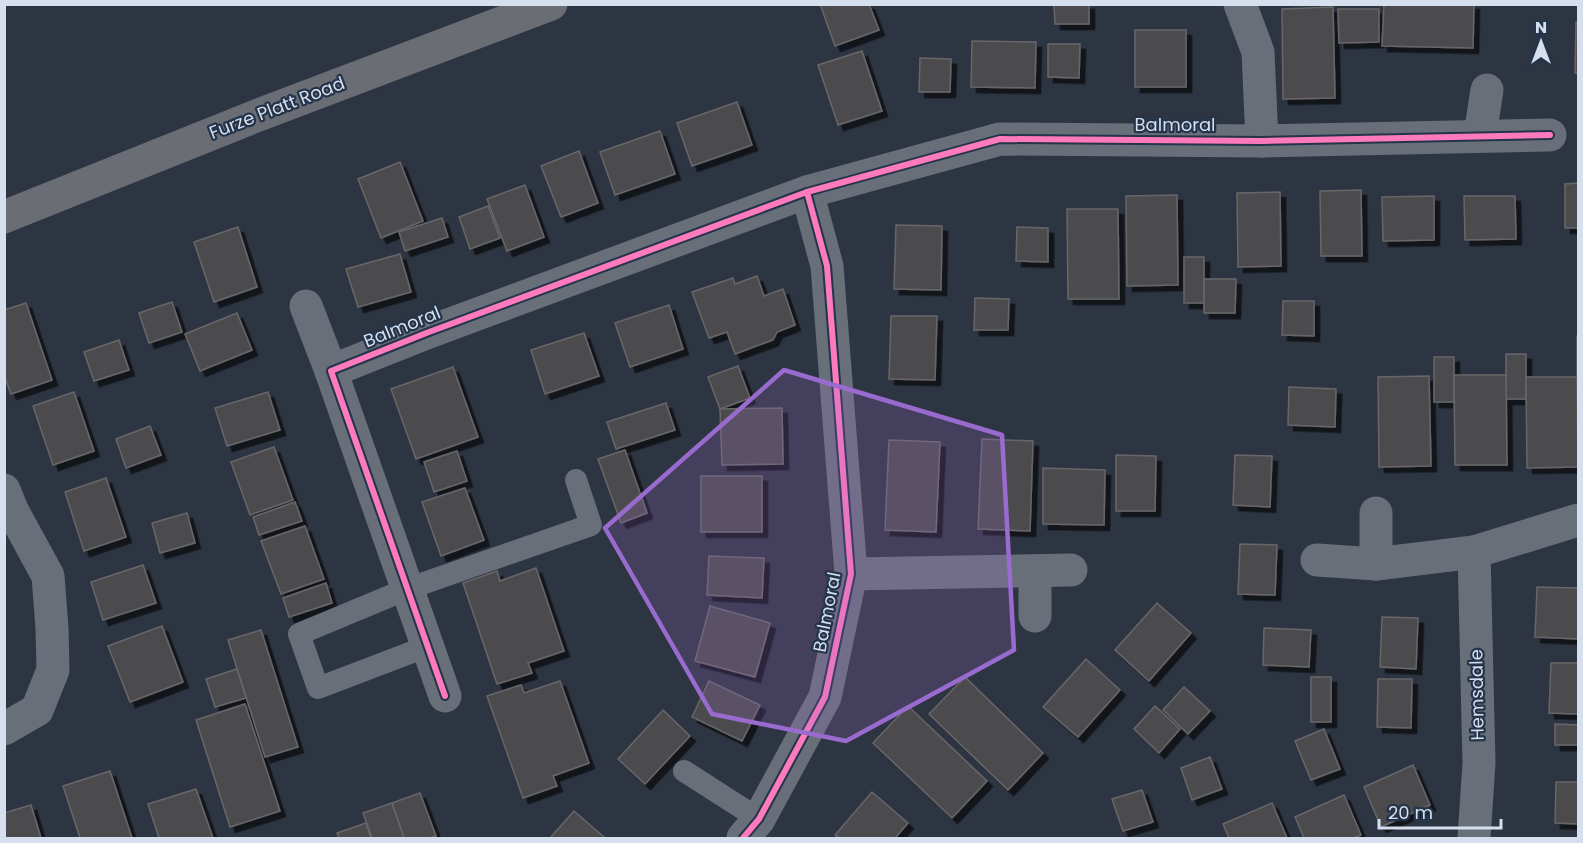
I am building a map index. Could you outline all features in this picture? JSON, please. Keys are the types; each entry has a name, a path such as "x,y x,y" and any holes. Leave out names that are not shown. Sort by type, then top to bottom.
{"main road":[{"name":"Furze Platt Road","path":"4,217 256,116 551,4"}],"street":[{"path":"1240,4 1258,52 1262,141"},
{"path":"1480,135 1487,90"},
{"name":"Balmoral","path":"331,371 429,332 807,192 1000,139 1262,141 1550,135"},
{"name":"Balmoral","path":"751,829 825,697 851,574 827,266 807,192"},
{"path":"306,306 445,696"},
{"path":"4,729 38,710 53,670 48,576 7,504"},
{"path":"1376,513 1376,564"},
{"path":"1317,560 1376,564 1474,552 1578,520"},
{"name":"Hemsdale","path":"1474,552 1479,763 1474,838"},
{"name":"Balmoral","path":"851,574 1071,570"},
{"path":"1035,571 1035,616"}],"lane":[{"path":"428,646 318,688 299,634 407,589 591,525 576,480"},
{"path":"684,771 751,829"}],"highlighted area":[{"path":"784,370 1002,435 1014,650 846,741 712,714 605,528"}],"building":[{"path":"820,4 869,4 879,30 835,46"},
{"path":"1054,4 1089,4 1089,24 1055,24"},
{"path":"1384,4 1474,4 1473,48 1382,46"},
{"path":"1333,7 1335,98 1283,99 1282,9"},
{"path":"1338,9 1379,9 1379,42 1339,43"},
{"path":"1576,22 1578,22 1578,73 1575,73"},
{"path":"1135,30 1186,30 1186,87 1135,87"},
{"path":"972,41 1036,42 1035,88 971,87"},
{"path":"1048,44 1080,44 1079,78 1048,77"},
{"path":"862,51 882,111 838,125 818,65"},
{"path":"920,58 951,59 950,92 919,92"},
{"path":"737,102 752,145 692,166 677,123"},
{"path":"660,131 675,174 615,195 600,152"},
{"path":"579,151 598,203 561,217 541,166"},
{"path":"400,162 423,221 381,238 358,179"},
{"path":"1578,183 1578,228 1565,228 1565,184"},
{"path":"525,185 544,237 507,251 487,199"},
{"path":"1361,190 1362,256 1321,256 1320,191"},
{"path":"1280,192 1281,266 1238,267 1237,193"},
{"path":"1177,195 1178,285 1127,286 1126,196"},
{"path":"1434,196 1434,240 1383,241 1382,197"},
{"path":"1464,196 1515,196 1516,239 1465,240"},
{"path":"488,206 500,238 470,249 459,217"},
{"path":"1067,209 1118,209 1119,299 1068,299"},
{"path":"442,218 448,237 405,251 399,232"},
{"path":"896,225 942,226 941,290 894,289"},
{"path":"238,227 257,287 214,302 194,242"},
{"path":"1017,227 1048,228 1048,262 1016,261"},
{"path":"400,254 411,292 358,307 346,269"},
{"path":"1184,257 1204,257 1204,303 1184,303"},
{"path":"757,276 764,296 783,289 795,325 777,332 773,340 735,354 727,332 709,338 692,292 733,278 735,284"},
{"path":"1204,279 1236,279 1235,313 1204,313"},
{"path":"975,298 1009,299 1008,330 974,330"},
{"path":"1283,301 1314,301 1314,336 1282,335"},
{"path":"172,302 182,332 149,343 139,313"},
{"path":"26,303 52,380 11,394 4,375 4,310"},
{"path":"669,305 683,349 630,367 615,323"},
{"path":"237,313 252,350 200,371 185,334"},
{"path":"891,316 937,316 935,380 889,379"},
{"path":"584,333 599,376 545,394 531,350"},
{"path":"1578,336 1578,381 1577,381"},
{"path":"119,340 129,370 94,381 84,352"},
{"path":"1506,354 1526,354 1526,399 1506,399"},
{"path":"1434,357 1454,357 1454,402 1434,402"},
{"path":"738,366 750,398 720,409 708,377"},
{"path":"453,367 478,437 416,459 391,389"},
{"path":"1454,375 1506,375 1507,465 1455,465"},
{"path":"1429,376 1431,466 1379,467 1378,377"},
{"path":"1526,377 1577,377 1578,467 1527,468"},
{"path":"1289,387 1336,389 1335,427 1288,425"},
{"path":"74,392 94,451 53,465 33,406"},
{"path":"268,392 280,430 227,446 215,408"},
{"path":"666,403 675,430 616,449 607,422"},
{"path":"782,408 783,464 722,465 720,409"},
{"path":"150,426 161,455 126,468 116,439"},
{"path":"982,439 1033,441 1030,531 978,529"},
{"path":"889,440 940,442 936,532 885,530"},
{"path":"274,447 293,500 250,515 231,462"},
{"path":"625,450 647,513 621,523 598,459"},
{"path":"457,451 467,481 434,492 424,462"},
{"path":"1116,455 1156,456 1155,511 1116,511"},
{"path":"1235,455 1272,456 1270,507 1233,505"},
{"path":"1043,468 1105,470 1104,525 1043,524"},
{"path":"701,476 762,476 762,532 701,532"},
{"path":"106,478 126,537 84,551 65,492"},
{"path":"465,488 484,540 441,556 422,502"},
{"path":"295,502 302,521 259,535 253,517"},
{"path":"187,513 195,543 160,553 152,523"},
{"path":"305,526 324,579 281,594 261,541"},
{"path":"1240,544 1277,545 1275,595 1238,594"},
{"path":"709,556 764,558 762,598 707,595"},
{"path":"143,565 156,603 103,620 91,582"},
{"path":"536,568 564,651 528,663 532,673 497,684 463,583 497,571 500,581"},
{"path":"326,583 332,603 289,617 283,598"},
{"path":"1537,587 1578,588 1578,639 1535,637"},
{"path":"1157,603 1191,633 1149,681 1115,650"},
{"path":"710,606 770,623 755,677 695,661"},
{"path":"1382,617 1418,618 1416,669 1380,667"},
{"path":"162,626 183,682 130,702 108,646"},
{"path":"1264,628 1311,630 1309,667 1263,665"},
{"path":"261,630 298,747 265,757 228,640"},
{"path":"1086,659 1120,690 1078,737 1043,707"},
{"path":"1551,663 1578,663 1578,714 1549,713"},
{"path":"237,669 246,698 215,707 206,679"},
{"path":"965,677 1043,753 1008,790 929,714"},
{"path":"1311,677 1331,677 1331,722 1311,722"},
{"path":"1378,679 1412,679 1411,728 1377,727"},
{"path":"560,681 589,763 553,776 557,786 523,798 487,696 521,685 524,693"},
{"path":"709,681 760,705 742,741 692,717"},
{"path":"1184,687 1210,711 1188,734 1163,710"},
{"path":"245,704 280,811 230,827 196,720"},
{"path":"908,706 987,781 952,818 873,743"},
{"path":"1155,706 1180,729 1159,753 1134,729"},
{"path":"663,710 690,736 645,784 618,759"},
{"path":"1555,724 1578,725 1578,745 1555,745"},
{"path":"1324,729 1340,769 1311,780 1295,741"},
{"path":"1210,757 1222,789 1192,800 1181,768"},
{"path":"1413,765 1430,805 1381,827 1364,787"},
{"path":"110,771 132,838 80,838 63,786"},
{"path":"1556,782 1578,782 1578,824 1555,823"},
{"path":"196,789 213,838 159,838 148,804"},
{"path":"1142,790 1153,822 1123,831 1112,799"},
{"path":"872,792 908,823 895,838 840,838 835,835"},
{"path":"420,793 436,836 404,838 392,803"},
{"path":"1344,795 1361,835 1352,838 1304,838 1295,817"},
{"path":"392,803 404,838 372,838 363,813"},
{"path":"1272,803 1287,838 1229,838 1223,824"},
{"path":"31,805 41,838 4,838 4,813"},
{"path":"574,811 605,838 550,838"},
{"path":"366,823 371,838 339,838 337,833"}],"cycle path":[{"path":"445,696 331,371 429,332 807,192 1000,139 1262,141 1550,135"},
{"path":"743,838 759,819 825,697 851,574 827,266 807,192"}]}
